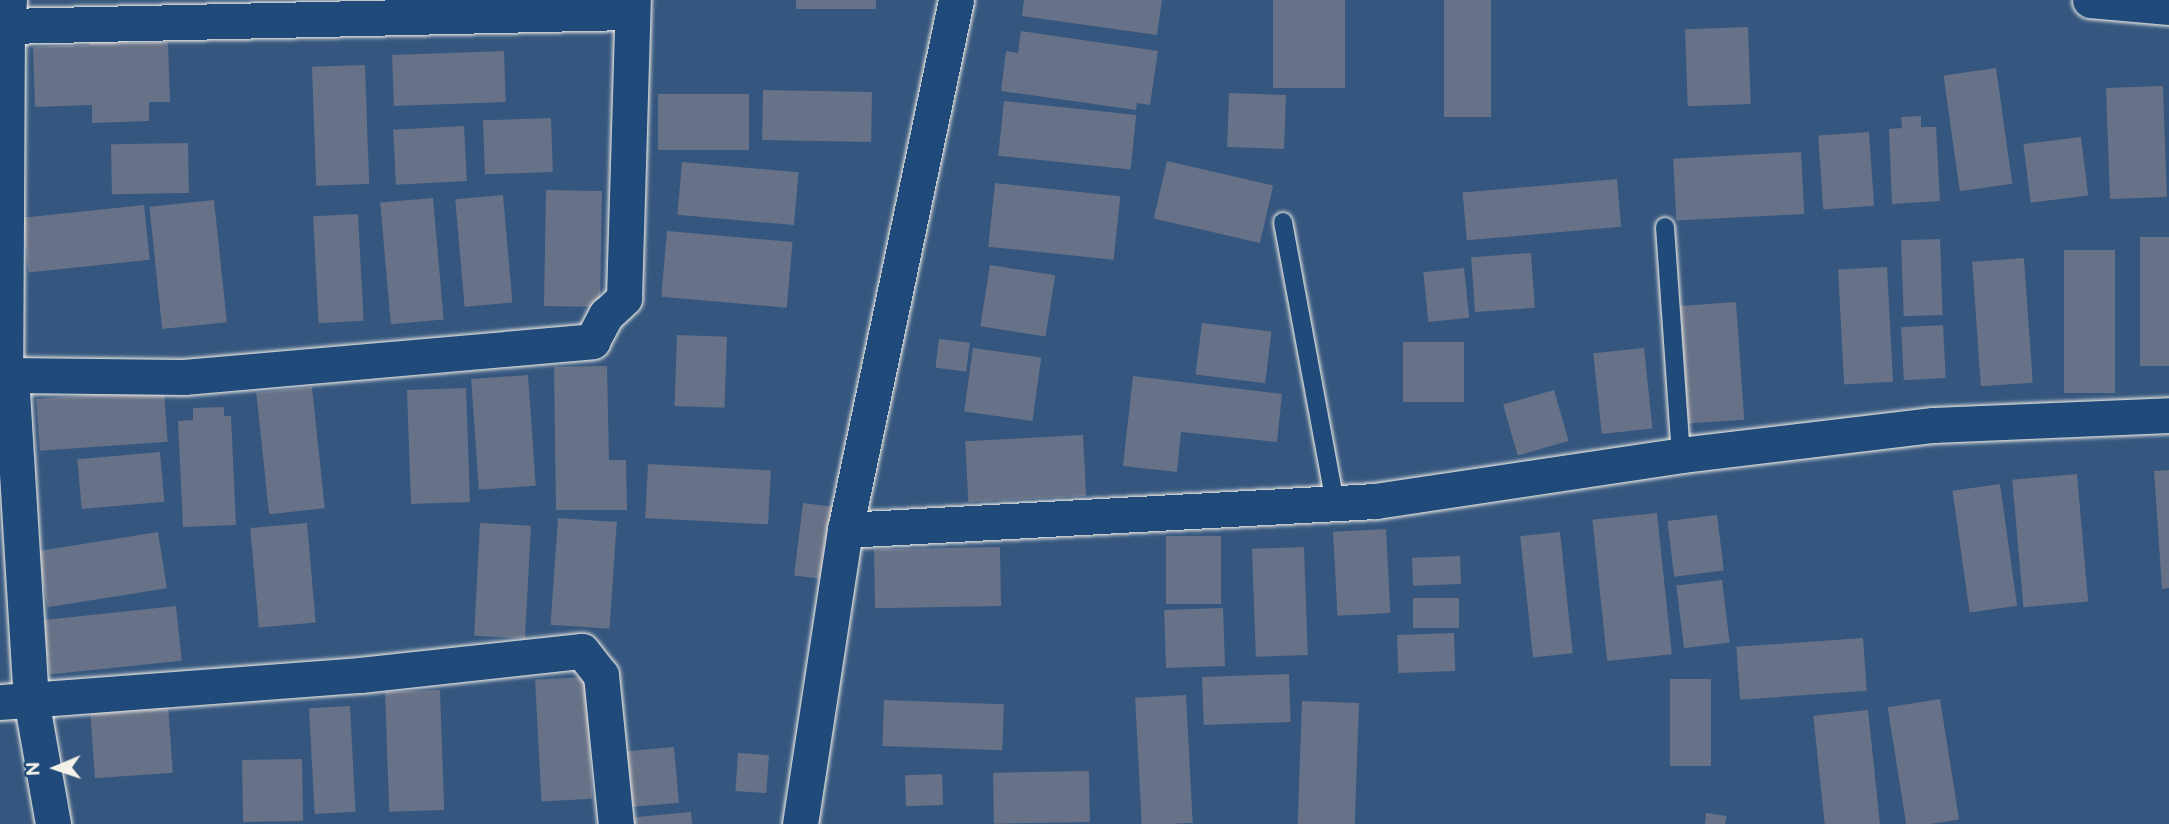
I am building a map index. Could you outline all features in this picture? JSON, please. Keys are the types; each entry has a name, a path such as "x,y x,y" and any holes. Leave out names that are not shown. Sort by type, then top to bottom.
{"street":[{"path":"800,824 845,530 956,0"},
{"path":"2090,0 2169,7"},
{"path":"5,367 184,377 592,341 606,315 624,298 632,6 8,13 5,367 20,689 53,824"},
{"path":"845,530 1335,503 1503,484 1681,455 1933,425 2169,415"},
{"path":"20,689 360,675 582,651 601,675 616,824"}],"lane":[{"path":"1283,222 1335,503"},
{"path":"1665,227 1681,455"}],"building":[{"path":"796,0 876,0 876,9 796,9"},
{"path":"1024,0 1162,0 1157,35 1022,16"},
{"path":"1273,0 1345,0 1345,88 1273,88"},
{"path":"1444,0 1491,0 1491,117 1444,117"},
{"path":"1748,27 1751,104 1688,106 1685,29"},
{"path":"1021,31 1158,51 1150,105 1137,103 1136,110 1001,91 1006,51 1018,53"},
{"path":"129,36 129,43 168,42 170,102 149,102 149,121 92,123 92,105 35,107 33,47 89,45 89,38"},
{"path":"504,51 506,102 394,106 392,55"},
{"path":"365,65 369,184 316,186 312,67"},
{"path":"1996,68 2012,184 1960,191 1944,75"},
{"path":"2163,86 2167,197 2110,199 2106,88"},
{"path":"763,90 872,92 871,142 762,140"},
{"path":"1229,93 1286,95 1284,149 1227,147"},
{"path":"658,94 749,94 749,150 658,150"},
{"path":"1004,101 1136,115 1131,170 998,156"},
{"path":"1921,116 1921,127 1936,127 1940,201 1892,204 1889,129 1902,128 1901,117"},
{"path":"551,118 553,172 485,174 483,120"},
{"path":"464,126 467,181 396,185 393,130"},
{"path":"1869,132 1874,206 1823,209 1818,136"},
{"path":"2081,137 2088,196 2031,203 2023,144"},
{"path":"188,143 189,193 112,194 111,144"},
{"path":"1801,152 1804,214 1676,221 1673,159"},
{"path":"1167,161 1273,186 1260,243 1154,218"},
{"path":"682,162 799,172 794,225 677,215"},
{"path":"1617,179 1621,227 1467,240 1463,193"},
{"path":"995,183 1120,196 1114,260 988,247"},
{"path":"546,190 602,191 600,307 544,306"},
{"path":"503,195 512,303 465,307 455,199"},
{"path":"433,198 444,320 391,324 380,203"},
{"path":"214,200 227,322 162,329 149,207"},
{"path":"144,205 150,260 28,272 23,218"},
{"path":"358,214 364,321 319,323 313,216"},
{"path":"667,231 793,242 787,308 661,297"},
{"path":"2140,237 2169,237 2169,366 2140,366"},
{"path":"1940,239 1943,315 1904,316 1901,240"},
{"path":"2064,250 2115,250 2115,393 2064,393"},
{"path":"1531,253 1535,308 1475,312 1471,257"},
{"path":"2024,258 2033,383 1981,386 1972,262"},
{"path":"990,265 1055,275 1045,337 980,326"},
{"path":"1887,267 1893,382 1844,384 1838,270"},
{"path":"1464,268 1469,318 1428,322 1423,272"},
{"path":"1736,302 1744,420 1688,424 1680,306"},
{"path":"1202,323 1271,332 1265,383 1196,375"},
{"path":"1943,325 1946,378 1904,380 1901,327"},
{"path":"677,335 727,337 724,408 675,406"},
{"path":"939,339 970,343 966,372 935,368"},
{"path":"1403,342 1464,342 1464,402 1403,402"},
{"path":"973,348 1041,358 1032,421 964,411"},
{"path":"1644,348 1652,429 1602,434 1593,353"},
{"path":"607,366 609,460 626,460 627,510 556,510 554,367"},
{"path":"528,375 536,486 479,490 471,379"},
{"path":"1133,376 1282,394 1277,442 1181,432 1177,472 1123,466"},
{"path":"312,387 325,508 269,514 256,393"},
{"path":"466,388 470,502 411,504 407,390"},
{"path":"164,390 168,442 40,451 36,399"},
{"path":"1554,390 1569,441 1518,456 1503,405"},
{"path":"224,407 224,416 231,416 236,525 183,527 178,421 193,420 193,408"},
{"path":"1083,435 1086,496 968,502 965,441"},
{"path":"160,452 164,502 82,509 77,459"},
{"path":"648,464 771,470 768,524 645,518"},
{"path":"2169,470 2169,588 2162,589 2154,471"},
{"path":"2077,474 2088,602 2023,607 2012,480"},
{"path":"2000,484 2017,606 1970,612 1952,491"},
{"path":"803,503 836,507 827,579 794,575"},
{"path":"1657,513 1672,654 1607,661 1592,520"},
{"path":"1717,515 1724,571 1674,577 1667,521"},
{"path":"558,518 617,522 609,629 551,625"},
{"path":"307,523 316,623 259,628 250,528"},
{"path":"480,523 531,526 525,639 474,636"},
{"path":"1386,529 1390,613 1337,616 1333,532"},
{"path":"158,532 167,588 47,607 38,551"},
{"path":"1560,532 1573,653 1533,658 1520,536"},
{"path":"1166,536 1221,536 1221,604 1166,604"},
{"path":"1000,547 1001,606 875,608 874,549"},
{"path":"1304,547 1308,655 1256,657 1252,549"},
{"path":"1460,556 1461,584 1413,586 1412,558"},
{"path":"1722,580 1730,643 1684,648 1676,586"},
{"path":"1413,598 1459,598 1459,628 1413,628"},
{"path":"176,606 182,661 49,675 44,620"},
{"path":"1223,608 1225,666 1166,668 1164,610"},
{"path":"1454,633 1455,671 1398,673 1397,635"},
{"path":"1863,638 1867,691 1740,700 1736,647"},
{"path":"1289,674 1291,722 1204,725 1202,677"},
{"path":"586,677 592,799 541,802 535,680"},
{"path":"1670,679 1711,679 1711,766 1670,766"},
{"path":"440,690 444,810 389,812 385,692"},
{"path":"1186,695 1193,823 1142,824 1135,698"},
{"path":"1940,699 1959,819 1906,824 1888,707"},
{"path":"884,700 1004,704 1002,750 882,746"},
{"path":"1302,701 1359,703 1355,824 1298,824"},
{"path":"168,704 173,773 95,778 90,709"},
{"path":"350,706 356,812 315,814 309,708"},
{"path":"1868,710 1880,824 1825,824 1813,716"},
{"path":"674,747 679,803 625,807 620,752"},
{"path":"738,753 769,755 766,793 735,791"},
{"path":"302,759 303,821 243,822 242,760"},
{"path":"1089,771 1090,822 994,824 993,773"},
{"path":"942,774 943,805 906,806 905,775"},
{"path":"691,812 692,824 627,824 626,818"},
{"path":"1706,813 1727,816 1725,824 1705,824"}]}
